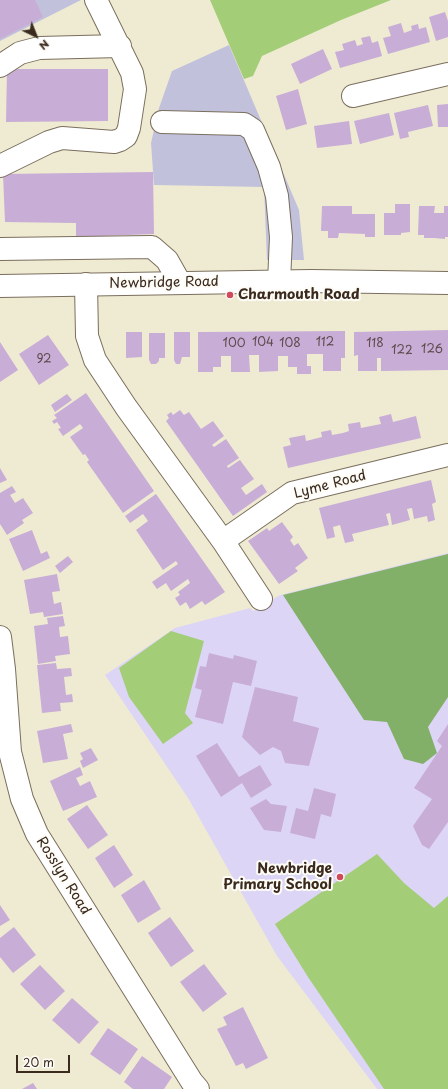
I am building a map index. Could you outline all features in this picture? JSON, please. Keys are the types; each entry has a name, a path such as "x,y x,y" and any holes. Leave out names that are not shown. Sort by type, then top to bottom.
{"street":[{"path":"0,166 49,142 62,138 114,142 126,136 129,128 135,89 132,73 96,0"},
{"path":"0,66 20,53 39,48 120,46"},
{"path":"353,96 448,74"},
{"path":"162,122 244,124 253,130 269,167 277,196 281,237 279,282"},
{"path":"0,249 152,247 167,260 180,283"},
{"name":"Newbridge Road","path":"0,286 279,282 448,283"},
{"path":"86,284 87,336 95,360 126,407 223,541 261,599"},
{"name":"Lyme Road","path":"223,541 292,493 448,454"},
{"name":"Rosslyn Road","path":"0,637 10,752 22,799 37,834 192,1082 198,1089"}],"shaded area":[{"path":"0,0 81,0 0,41"},
{"path":"229,45 299,210 304,260 267,260 264,187 154,185 151,143 159,108 172,71"},
{"name":"Newbridge Primary School","path":"448,553 448,1089 377,1089 277,956 188,798 105,675 175,628 250,608 253,611 280,595"}],"green space":[{"path":"210,0 391,0 341,20 262,56 253,76 244,79"},
{"path":"448,554 448,697 428,727 437,753 423,764 404,759 387,722 364,720 283,595"},
{"path":"171,631 204,641 185,713 193,723 163,744 129,697 119,668"},
{"path":"377,854 404,883 434,908 448,896 448,1089 384,1089 308,977 275,924"}],"building":[{"path":"0,0 35,0 43,17 0,39"},
{"path":"445,12 448,21 448,37 436,41 429,17"},
{"path":"401,23 404,33 412,30 411,26 418,24 419,29 426,27 430,42 388,54 383,38 391,36 388,27"},
{"path":"370,36 372,43 378,41 382,56 340,68 335,52 344,50 342,44 355,40 357,46 363,44 361,38"},
{"path":"323,49 332,69 300,84 291,64"},
{"path":"7,69 108,69 108,121 6,122"},
{"path":"298,89 307,124 286,130 276,96"},
{"path":"448,104 448,127 438,127 437,105"},
{"path":"428,105 433,126 408,132 409,137 400,139 394,113"},
{"path":"389,113 394,135 360,144 354,121"},
{"path":"349,121 352,144 317,148 314,126"},
{"path":"153,172 154,234 76,237 76,223 5,222 3,174"},
{"path":"395,204 410,204 410,232 401,233 401,235 384,235 384,213 395,213"},
{"path":"322,206 352,206 352,214 375,214 375,237 365,237 365,234 339,233 338,238 328,238 328,231 321,231"},
{"path":"419,206 435,206 434,213 444,213 444,206 448,206 448,237 445,237 445,239 424,238 424,235 418,235"},
{"path":"448,330 448,370 381,371 381,358 377,358 377,371 358,371 358,355 354,356 354,332"},
{"path":"345,331 345,358 341,358 341,371 323,371 323,354 307,354 307,366 311,366 311,374 297,374 297,367 288,367 288,356 278,356 278,371 259,372 259,355 249,355 250,372 231,372 231,356 221,356 221,367 213,367 213,372 198,372 198,332"},
{"path":"126,332 142,332 142,357 126,358"},
{"path":"174,332 190,332 190,357 182,357 180,364 176,364 174,360"},
{"path":"149,333 165,333 165,358 159,358 159,361 156,364 151,364 149,360"},
{"path":"48,335 69,365 39,385 19,354"},
{"path":"0,342 18,370 0,382"},
{"path":"86,393 154,491 123,513 87,462 89,460 85,454 83,455 70,437 83,428 80,424 63,436 58,429 61,428 57,422 54,424 52,421 57,418 54,415"},
{"path":"67,394 72,400 55,412 51,405"},
{"path":"180,410 184,415 189,412 201,429 213,421 224,436 212,445 214,447 226,439 239,458 227,466 228,468 240,460 254,479 241,488 246,495 262,484 267,492 233,516 166,421 169,418 167,415 171,412 173,415"},
{"path":"391,414 393,422 416,416 421,438 288,468 283,447 291,445 289,438 305,435 306,441 322,437 321,432 331,430 332,435 343,433 349,431 348,424 360,422 361,428 381,424 379,417"},
{"path":"0,468 7,480 0,483"},
{"path":"431,480 436,502 432,504 435,520 428,522 427,516 414,519 412,508 407,509 410,520 392,525 390,513 386,514 389,525 352,534 354,541 345,543 340,525 333,527 335,537 327,539 319,508"},
{"path":"12,486 16,492 10,495 15,503 23,498 33,513 22,520 24,523 7,535 0,524 0,493"},
{"path":"156,494 225,592 205,605 202,601 190,609 186,602 180,606 175,598 180,595 178,592 190,583 188,579 171,591 166,583 157,589 152,582 178,564 176,561 163,570 136,530 148,521 143,514 130,523 125,516"},
{"path":"282,522 293,537 290,540 294,546 298,543 308,558 295,568 298,571 279,584 248,541 267,528 269,531"},
{"path":"32,530 41,554 47,551 50,558 23,571 9,539"},
{"path":"68,556 73,562 60,573 55,566"},
{"path":"57,574 60,591 52,592 54,604 61,602 63,614 44,617 43,612 30,614 24,580"},
{"path":"63,616 65,626 59,627 60,637 68,636 70,654 55,656 56,661 38,664 34,626 48,624 47,618"},
{"path":"209,653 233,659 234,655 257,661 251,686 233,682 223,724 195,717 202,690 195,688 200,666 206,667"},
{"path":"56,663 57,669 71,668 72,676 64,677 66,695 72,694 73,702 60,703 61,711 42,713 37,665"},
{"path":"255,687 298,697 293,721 319,728 309,766 285,763 281,751 273,747 260,755 242,737"},
{"path":"71,724 73,732 63,734 68,759 43,763 37,731"},
{"path":"448,724 448,822 429,849 422,845 413,826 432,799 414,788 442,746 437,741"},
{"path":"217,743 239,777 260,765 272,785 251,798 242,783 221,797 196,756"},
{"path":"91,748 98,760 83,768 80,761 83,759 80,753"},
{"path":"80,767 83,775 76,778 80,786 90,781 97,797 63,811 50,781"},
{"path":"314,788 336,794 331,817 321,814 315,839 290,833 296,808 308,811"},
{"path":"266,799 271,804 287,806 281,832 264,830 250,808"},
{"path":"87,805 108,835 88,849 67,819"},
{"path":"114,845 133,875 114,888 95,858"},
{"path":"144,880 161,909 138,923 121,895"},
{"path":"0,905 10,920 0,926"},
{"path":"170,917 194,951 171,967 148,933"},
{"path":"14,927 36,955 13,973 0,957 0,938"},
{"path":"204,964 227,994 203,1012 180,982"},
{"path":"40,965 65,991 45,1010 20,984"},
{"path":"72,998 99,1022 79,1044 52,1020"},
{"path":"243,1007 268,1058 246,1069 243,1063 236,1066 217,1029 227,1025 223,1017"},
{"path":"108,1028 138,1049 120,1075 90,1054"},
{"path":"142,1056 172,1077 164,1089 133,1089 124,1082"},
{"path":"33,1083 37,1089 22,1089"}],"place":[{"name":"Charmouth Road","path":"230,295"},
{"name":"Newbridge Primary School","path":"340,877"}]}
